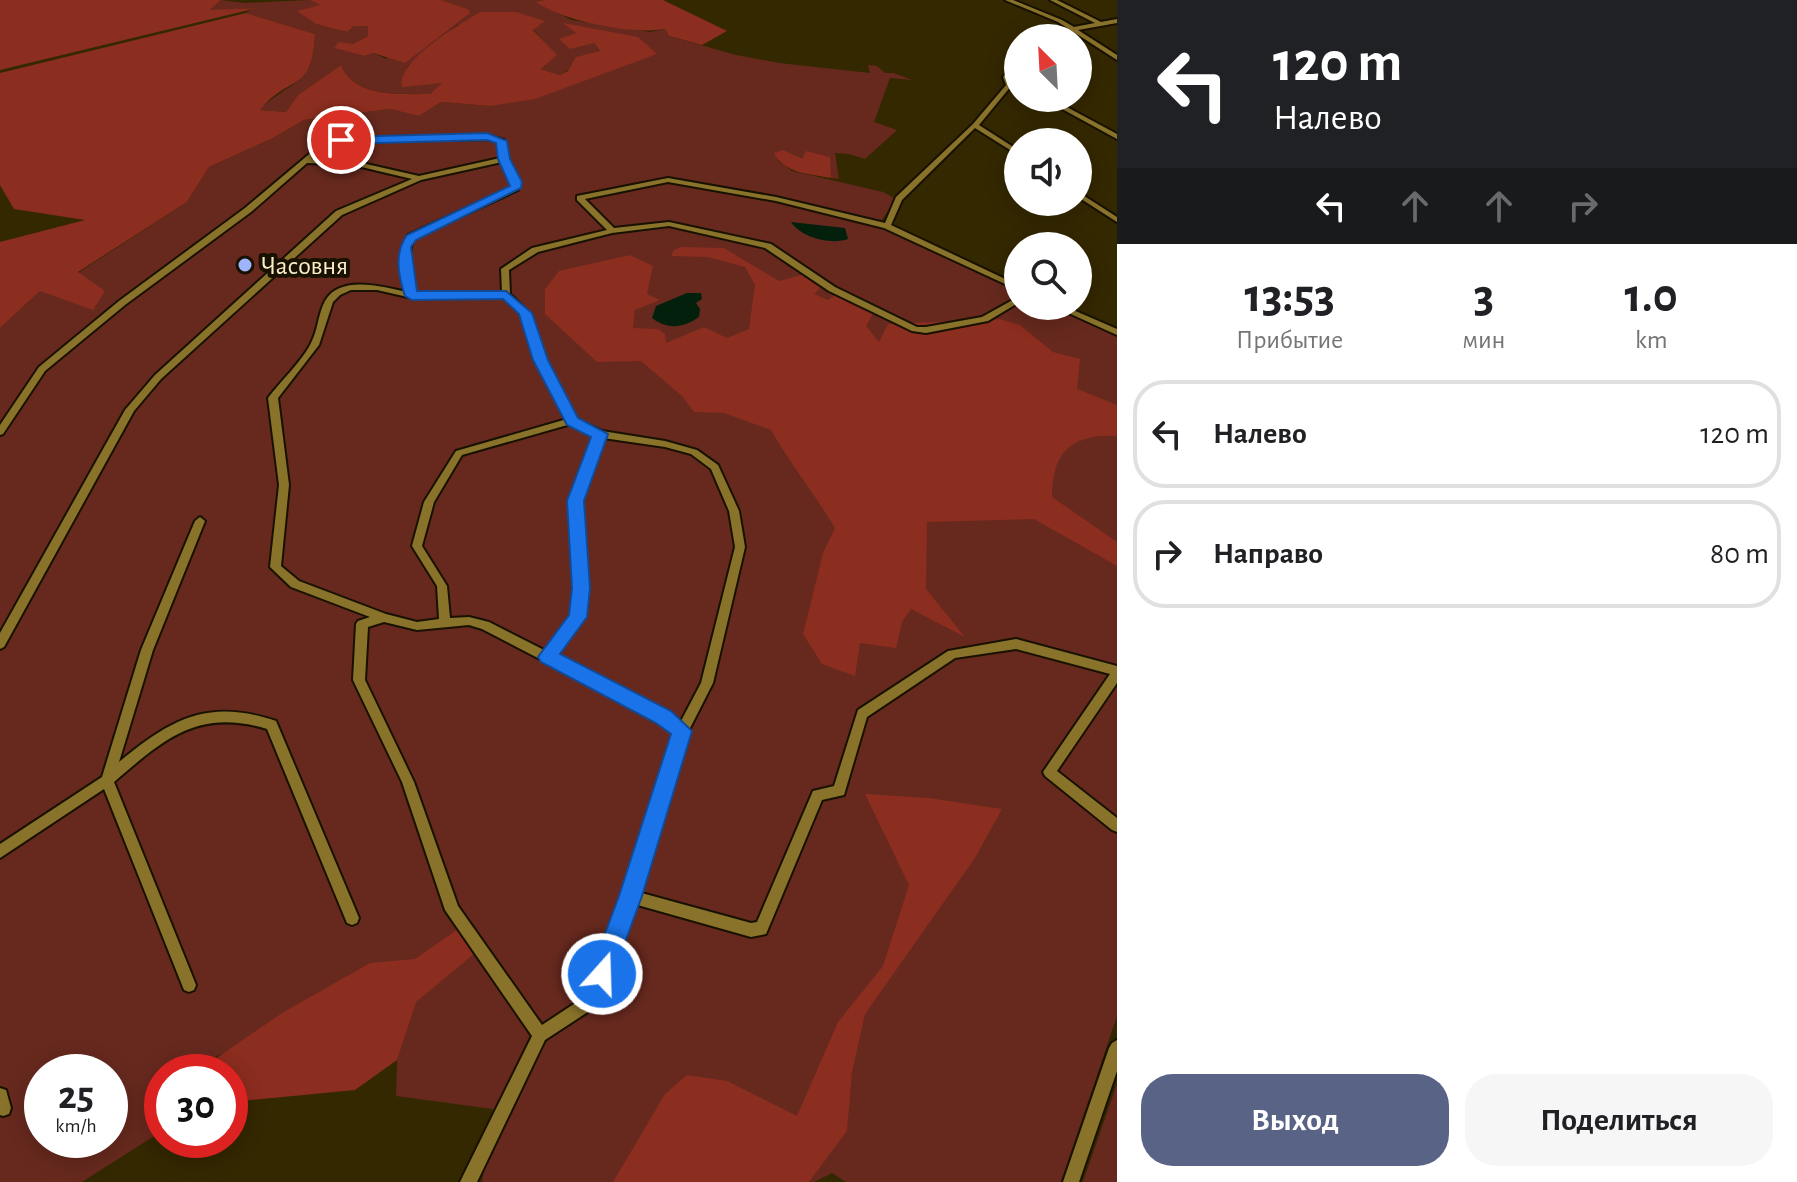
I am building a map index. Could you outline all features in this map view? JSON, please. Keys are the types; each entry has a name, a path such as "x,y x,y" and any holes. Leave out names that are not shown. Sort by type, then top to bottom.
{"street":[{"path":"1008,0 1063,24"},
{"path":"1053,0 1100,24"},
{"path":"1092,26 1117,21"},
{"path":"1092,41 1117,58"},
{"path":"887,226 899,199 975,125 1004,91"},
{"path":"1071,112 1117,137"},
{"path":"975,125 1004,144"},
{"path":"0,432 42,369 122,303 248,210 322,146 341,140 487,137 502,141 504,159 516,182 511,192 465,209 411,237 405,247 407,282 412,296"},
{"path":"0,644 130,410 158,377 339,213 419,178 504,159"},
{"path":"305,161 353,163 419,178"},
{"path":"612,231 580,198 668,180 776,199 887,226 1004,281"},
{"path":"1092,203 1117,220"},
{"path":"506,295 505,269 535,250 612,231 669,224 768,246 832,289 915,329 926,330 985,319 1004,307"},
{"path":"468,1182 540,1035 592,1001 630,896 682,731 707,683 740,547 734,511 715,467 694,452 665,444 600,434 572,421 541,360 525,313 506,295 412,296 377,288 350,288 337,293 329,301 315,345 273,398 284,485 275,567 295,584 384,618 417,626 469,621 485,625 663,717 682,731"},
{"path":"1089,320 1117,332"},
{"path":"445,623 442,586 417,546 429,502 459,453 572,421"},
{"path":"548,657 578,617 581,588 575,501 600,434"},
{"path":"189,985 107,780 147,650 200,521"},
{"path":"384,618 362,624 359,680 408,782 452,910 540,1035"},
{"path":"630,896 751,930 761,929 818,795 839,791 862,714 952,654 1016,644 1117,673 1049,772 1117,826"},
{"path":"0,852 107,780 151,743 184,723 222,716 254,718 272,725 352,918"},
{"path":"1071,1182 1117,1048"}],"shaded area":[{"path":"0,0 221,0 210,10 257,8 0,70"},
{"path":"221,0 245,3 310,0 321,5 298,11 316,24 347,32 354,26 369,26 368,36 353,44 353,52 365,56 373,53 386,59 468,9 441,0 544,0 537,2 571,20 650,32 665,29 669,36 736,55 870,73 868,65 877,66 885,73 912,80 890,78 874,122 897,130 865,159 835,153 839,179 831,178 829,157 778,161 792,171 883,192 896,199 881,221 1004,278 1004,320 1092,319 1117,331 1117,1016 1061,1182 846,1182 832,1173 814,1182 482,1182 493,1109 396,1096 400,973 222,1054 144,1054 144,1142 128,1153 128,1054 24,1054 24,1158 120,1158 82,1182 0,1182 0,328 40,291 78,273 187,202 209,167 304,120 390,109 419,116 441,102 490,106 657,54 565,24 577,33 560,39 594,43 600,52 559,75 541,69 556,55 533,29 544,21 457,25 406,68 443,83 430,94 393,94 367,89 347,76 341,65 298,95 286,112 259,110 305,73 310,64 315,34 246,13 254,8 209,11"},
{"path":"310,0 441,0 468,9 470,13 405,63 373,53 365,56 334,48 339,42 353,44 368,36 368,26 354,26 347,32 316,24 297,11 320,5"},
{"path":"663,0 727,31 702,45 669,36 665,29 635,30 580,20 536,2"},
{"path":"480,12 516,12 545,21 533,30 557,55 541,69 559,75 568,71 576,57 600,51 594,43 570,49 559,39 576,33 563,23 638,37 657,54 535,99 490,106 441,102 419,116 390,109 304,120 209,167 187,202 78,272 105,291 93,310 40,291 0,328 0,242 85,220 14,209 0,185 0,73 246,13 315,34 313,53 304,75 260,110 286,112 298,95 341,65 347,76 367,89 393,94 430,94 442,83 402,87 409,66 431,44"},
{"path":"783,150 802,159 806,151 830,157 831,178 799,172 784,165 774,153"},
{"path":"791,222 845,228 848,239 817,239"},
{"path":"682,247 724,248 779,281 812,272 825,283 814,294 828,300 838,293 863,300 876,308 866,326 879,342 888,324 1000,319 1020,325 1053,352 1080,359 1077,389 1117,405 1117,436 1088,438 1068,449 1056,468 1052,497 1117,542 1117,566 1034,519 927,522 926,589 965,637 911,609 902,622 896,648 860,643 855,676 822,664 803,634 823,553 835,528 771,430 724,413 694,412 683,397 641,361 597,362 545,314 545,289 559,271 630,255 653,266 647,294 660,300 635,310 633,328 658,329 665,334 666,343 704,327 727,338 749,329 755,285 745,267 708,257 671,256 674,250"},
{"path":"687,293 701,293 702,299 696,303 700,309 699,317 676,326 652,318 656,306"},
{"path":"865,794 929,798 1002,809 975,858 865,1014 852,1072 847,1131 809,1182 613,1182 665,1094 687,1075 727,1081 797,1116 838,1022 883,966 909,885"},
{"path":"461,927 475,953 416,1002 397,1060 355,1090 248,1100 248,1054 222,1054 282,1013 370,963 415,959"},
{"path":"1117,1084 1117,1182 1083,1182"}],"place":[{"name":"Часовня","path":"245,265"}],"route":[{"path":"341,140 487,137 502,141 504,159 516,182 515,188 411,237 405,247 407,282 412,296 506,295 525,313 541,360 572,421 600,434 575,501 581,588 578,617 548,657 663,717 682,731 602,974"}]}
